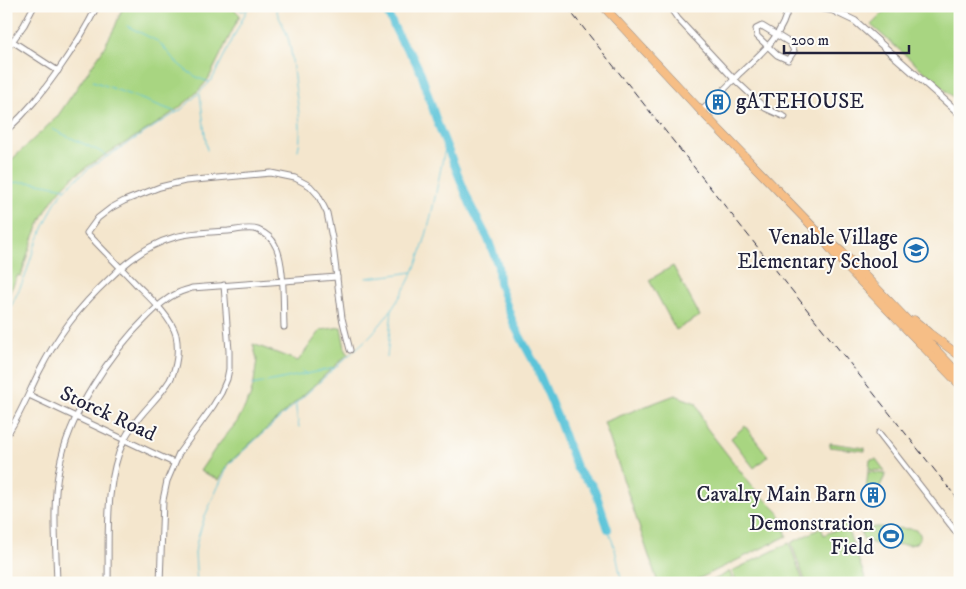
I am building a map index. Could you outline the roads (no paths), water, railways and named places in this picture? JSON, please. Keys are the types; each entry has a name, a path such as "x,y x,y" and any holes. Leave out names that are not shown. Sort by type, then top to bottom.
{"main road":[{"path":"602,6 815,229 842,252 960,374"},
{"path":"815,229 837,257 960,385"},
{"path":"876,286 929,334 960,356"}],"street":[{"path":"6,50 24,25 34,6"},
{"path":"6,132 30,108 46,88 89,24 97,6"},
{"path":"668,6 734,79 765,108 785,117"},
{"path":"701,111 768,46 777,34 787,13 788,6"},
{"path":"810,6 832,10 855,21 960,114"},
{"path":"762,26 790,43 794,51 788,60 777,55 768,46 757,36 756,29 762,26"},
{"path":"6,37 58,71"},
{"path":"108,583 109,498 116,460 130,429 169,380 176,363 178,347 176,334 158,306 87,233 98,218 111,208 139,194 185,181 271,173 282,174 303,181 314,191 323,204 329,223 342,318 350,350"},
{"path":"6,436 29,395 38,373 72,318 93,294 121,268 147,248 176,236 257,230 271,238 276,245 280,262 284,327"},
{"path":"58,583 55,538 57,481 61,458 76,418 100,375 135,329 158,306 178,292 192,288 337,277"},
{"path":"160,583 163,500 167,481 179,452 213,406 227,378 228,351 224,285"},
{"name":"Storck Road","path":"29,395 174,463"},
{"path":"879,433 960,537"}],"waterway":[{"path":"234,6 242,11 246,9"},
{"path":"6,317 25,277 34,248 55,203 65,189 89,168 182,109 209,83 249,6"},
{"path":"275,6 287,34 291,53 300,124 298,150"},
{"path":"384,6 401,41 413,57 421,73 437,122 470,204 488,239 498,266 499,283 514,325 537,368 576,467 592,485 596,493 608,529"},
{"path":"127,26 159,42 176,62 187,71 209,82"},
{"path":"93,81 176,112"},
{"path":"200,94 207,150"},
{"path":"52,129 107,156"},
{"path":"197,583 195,553 197,541 205,516 229,464 369,337 400,296 418,261 426,236 446,144"},
{"path":"6,185 27,182 65,188"},
{"path":"366,278 412,272"},
{"path":"387,357 392,311"},
{"path":"252,385 335,368"},
{"path":"302,370 307,374"},
{"path":"296,405 299,427"},
{"path":"608,529 615,549 622,583"}],"railway":[{"path":"566,6 960,502"}],"place":[{"name":"gATEHOUSE","path":"718,102"},
{"name":"Venable Village Elementary School","path":"916,250"},
{"name":"Cavalry Main Barn","path":"873,495"},
{"name":"Demonstration Field","path":"891,536"}]}
